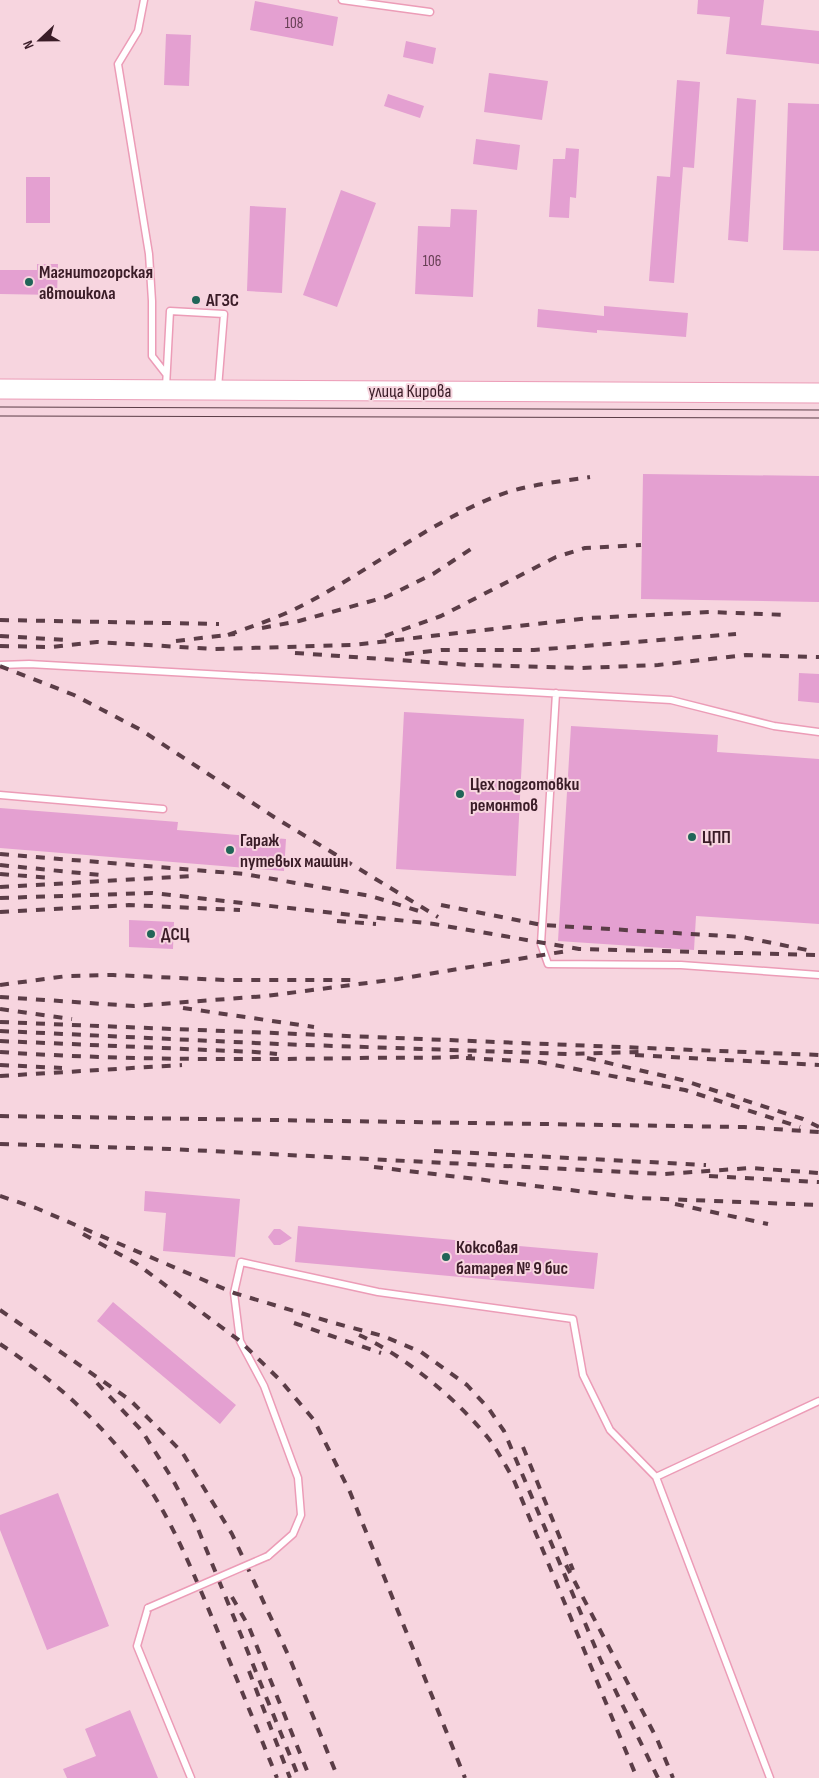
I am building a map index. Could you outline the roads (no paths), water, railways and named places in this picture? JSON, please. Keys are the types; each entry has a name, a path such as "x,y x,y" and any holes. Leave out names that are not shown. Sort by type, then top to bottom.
{"main road":[{"name":"улица Кирова","path":"0,389 166,381 218,389 819,393"}],"lane":[{"path":"144,0 138,31 118,64 148,254 152,301 152,356 166,381"},
{"path":"342,0 430,12"},
{"path":"166,381 170,311 224,314 218,389"},
{"path":"0,665 671,700 774,726 819,732"},
{"path":"556,693 541,944 548,964 681,966 819,975"},
{"path":"0,795 163,809"},
{"path":"191,1778 138,1646 148,1608 268,1556 293,1534 300,1515 298,1478 264,1386 240,1341 234,1293 240,1262 378,1292 573,1319 583,1375 610,1430 656,1477 770,1778"},
{"path":"656,1477 819,1401"}],"tram line":[{"path":"0,407 819,410"},
{"path":"0,416 819,418"}],"railway":[{"path":"228,635 279,616 309,602 423,533 494,497 529,487 590,477"},
{"path":"385,636 441,616 556,557 585,548 641,545"},
{"path":"262,628 299,621 386,597 433,574 474,547"},
{"path":"0,646 51,647 97,642 214,649 353,645 589,618 710,612 788,615"},
{"path":"0,620 219,624"},
{"path":"176,641 235,634"},
{"path":"405,654 441,650 534,650 736,634"},
{"path":"0,636 67,640"},
{"path":"295,653 471,665 581,668 658,665 746,655 819,657"},
{"path":"0,666 74,695 141,730 274,817 438,917"},
{"path":"0,854 244,874 371,896 422,912"},
{"path":"0,865 100,875"},
{"path":"0,874 52,878"},
{"path":"0,887 192,876"},
{"path":"0,898 152,893 434,924 579,949 819,955"},
{"path":"0,912 129,905 240,910"},
{"path":"441,905 542,925 742,937 807,950"},
{"path":"337,921 376,924"},
{"path":"0,997 134,1006 266,996 398,979 567,951"},
{"path":"0,985 67,976 113,975 224,980 352,980"},
{"path":"183,1008 314,1027"},
{"path":"0,1009 72,1019"},
{"path":"0,1022 819,1055"},
{"path":"0,1031 278,1044 568,1054 642,1052"},
{"path":"0,1041 277,1054"},
{"path":"0,1052 180,1059 430,1058 472,1056"},
{"path":"635,1055 819,1065"},
{"path":"466,1058 539,1062 685,1090 800,1127"},
{"path":"587,1058 682,1080 803,1119 819,1127"},
{"path":"0,1065 62,1068"},
{"path":"0,1076 182,1065"},
{"path":"0,1116 744,1127 819,1132"},
{"path":"0,1144 170,1149 664,1174 751,1168 819,1173"},
{"path":"434,1151 706,1165"},
{"path":"374,1167 638,1198 819,1205"},
{"path":"709,1176 819,1182"},
{"path":"0,1196 36,1208 234,1293 383,1336 421,1352 467,1385 489,1409 504,1431 601,1661 658,1778"},
{"path":"675,1204 768,1224"},
{"path":"83,1234 137,1264 240,1341 280,1380 314,1420 350,1492 465,1778"},
{"path":"0,1310 130,1400 182,1452 232,1534 290,1659 338,1778"},
{"path":"294,1323 381,1353"},
{"path":"359,1335 394,1354 446,1394 476,1424 495,1448 513,1478 637,1778"},
{"path":"0,1344 22,1359 84,1412 121,1451 153,1494 195,1576 277,1778"},
{"path":"97,1383 142,1431 173,1480 196,1524 299,1778"},
{"path":"523,1447 573,1570"},
{"path":"566,1565 657,1739 673,1778"},
{"path":"232,1597 249,1627 310,1778"},
{"path":"249,1671 290,1778"}],"place":[{"name":"Магнитогорская автошкола","path":"29,282"},
{"name":"АГЗС","path":"196,300"},
{"name":"Цех подготовки ремонтов","path":"460,794"},
{"name":"ЦПП","path":"692,837"},
{"name":"Гараж путевых машин","path":"230,850"},
{"name":"ДСЦ","path":"151,934"},
{"name":"Коксовая батарея № 9 бис","path":"446,1257"}]}
